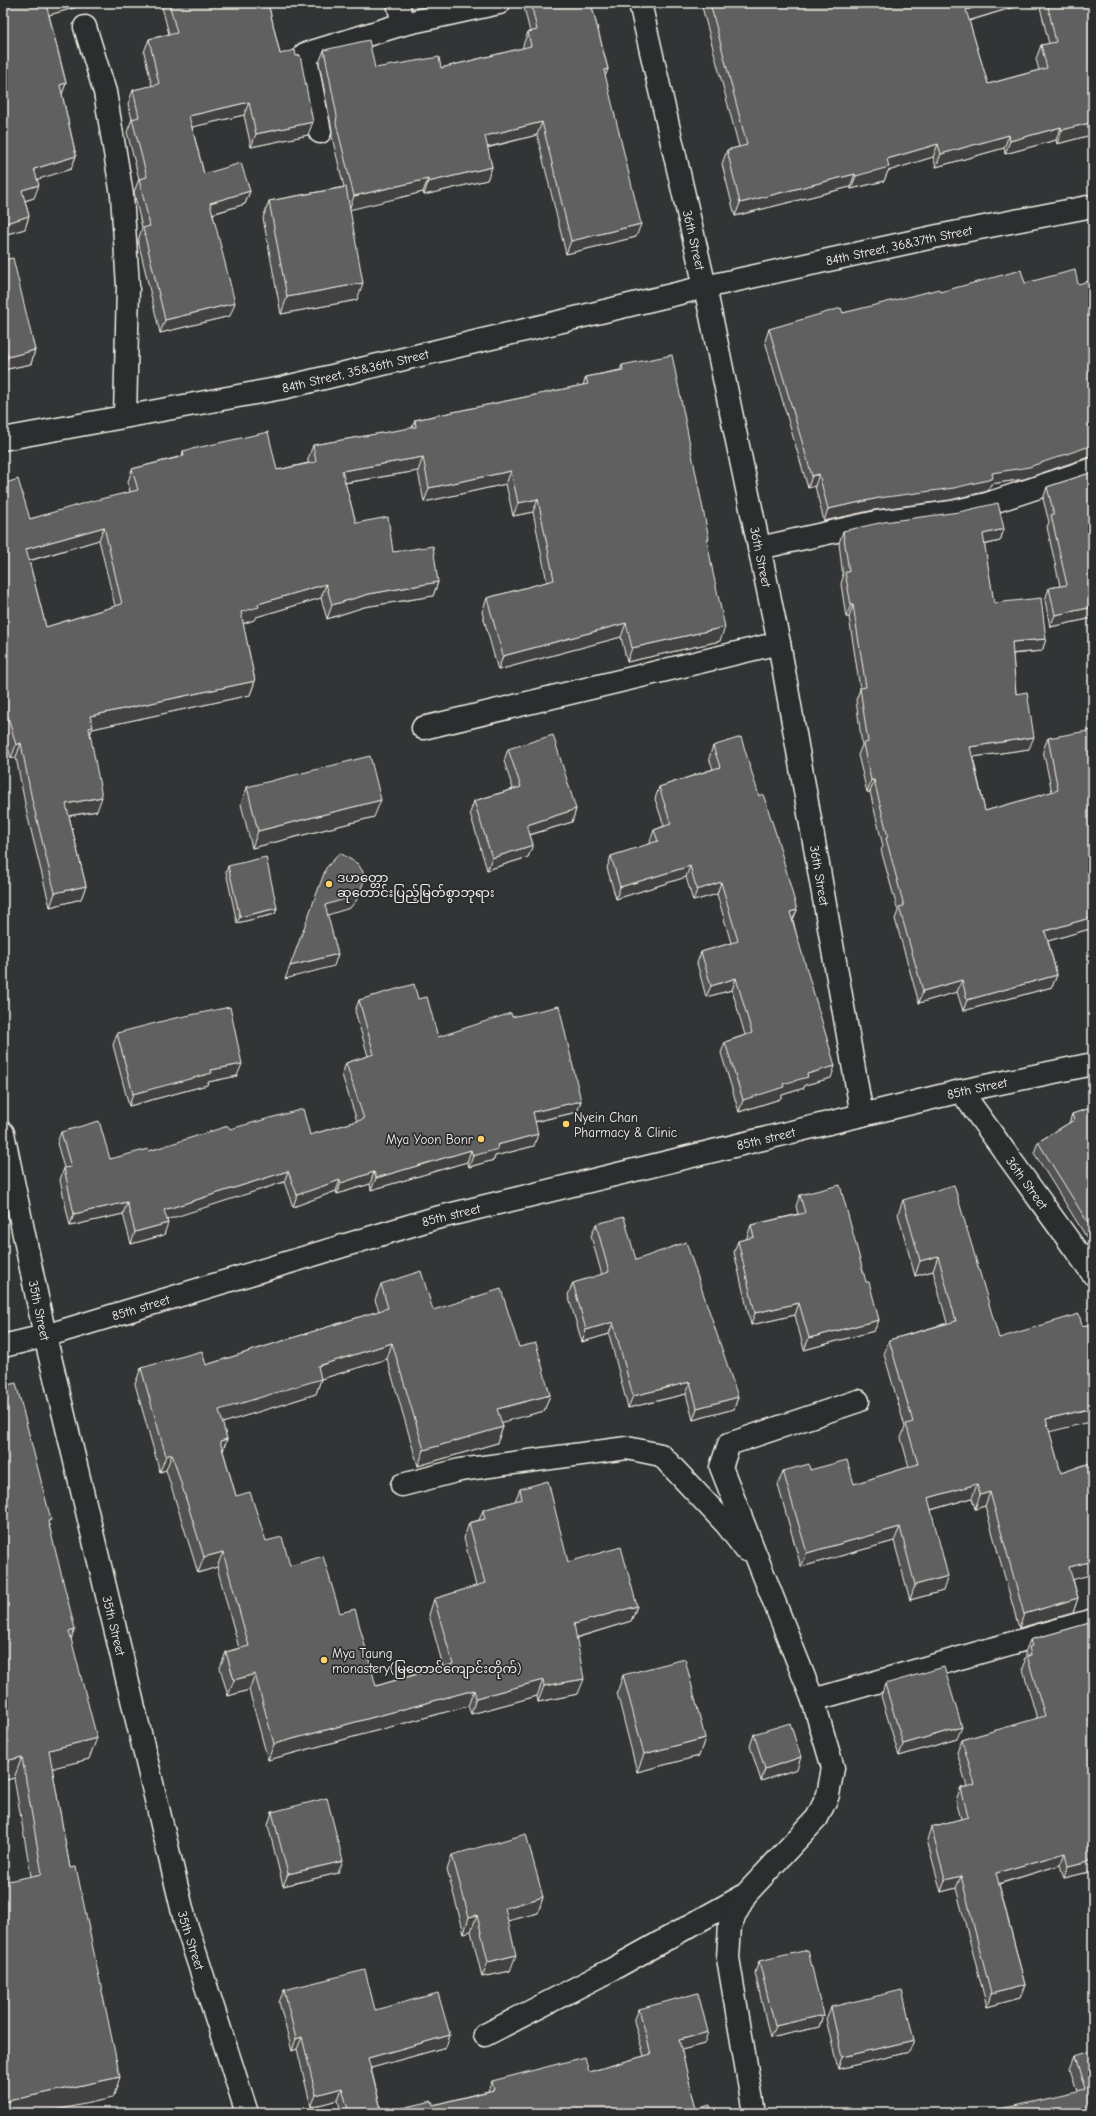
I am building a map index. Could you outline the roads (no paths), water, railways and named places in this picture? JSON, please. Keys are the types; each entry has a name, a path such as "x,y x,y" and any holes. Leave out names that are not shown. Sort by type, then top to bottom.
{"street":[{"path":"398,3 403,24"},
{"path":"320,132 305,54 403,24 499,3"},
{"name":"36th Street","path":"640,3 706,287 779,643 862,1115"},
{"path":"85,27 105,92 122,195 128,286 124,416"},
{"name":"84th Street, 36&37th Street","path":"706,287 938,236 1093,206"},
{"name":"84th Street, 35&36th Street","path":"3,439 282,388 706,287"},
{"path":"759,548 877,522 952,512 987,504 1093,469"},
{"path":"423,728 779,643"},
{"name":"85th Street","path":"862,1115 961,1091 1093,1064"},
{"name":"36th Street","path":"961,1091 1093,1274"},
{"name":"85th street","path":"3,1346 45,1336 432,1219 862,1115"},
{"name":"35th Street","path":"3,1133 45,1336 185,1921 247,2113"},
{"path":"754,2113 728,1958 730,1925 745,1895 817,1818 828,1795 833,1768 813,1700 721,1467 729,1444 858,1401"},
{"path":"402,1485 460,1470 627,1448 661,1455 727,1525 756,1563 785,1626"},
{"path":"813,1700 1093,1620"},
{"path":"485,2035 609,1971 745,1895"}],"place":[{"name":"ဒဟတ္တော ဆုတောင်းပြည့်မြတ်စွာဘုရား","path":"329,884"},
{"name":"Nyein Chan Pharmacy & Clinic","path":"566,1124"},
{"name":"Mya Yoon Bonr","path":"481,1139"},
{"name":"Mya Taung monastery(မြတောင်ကျောင်းတိုက်)","path":"324,1660"}]}
